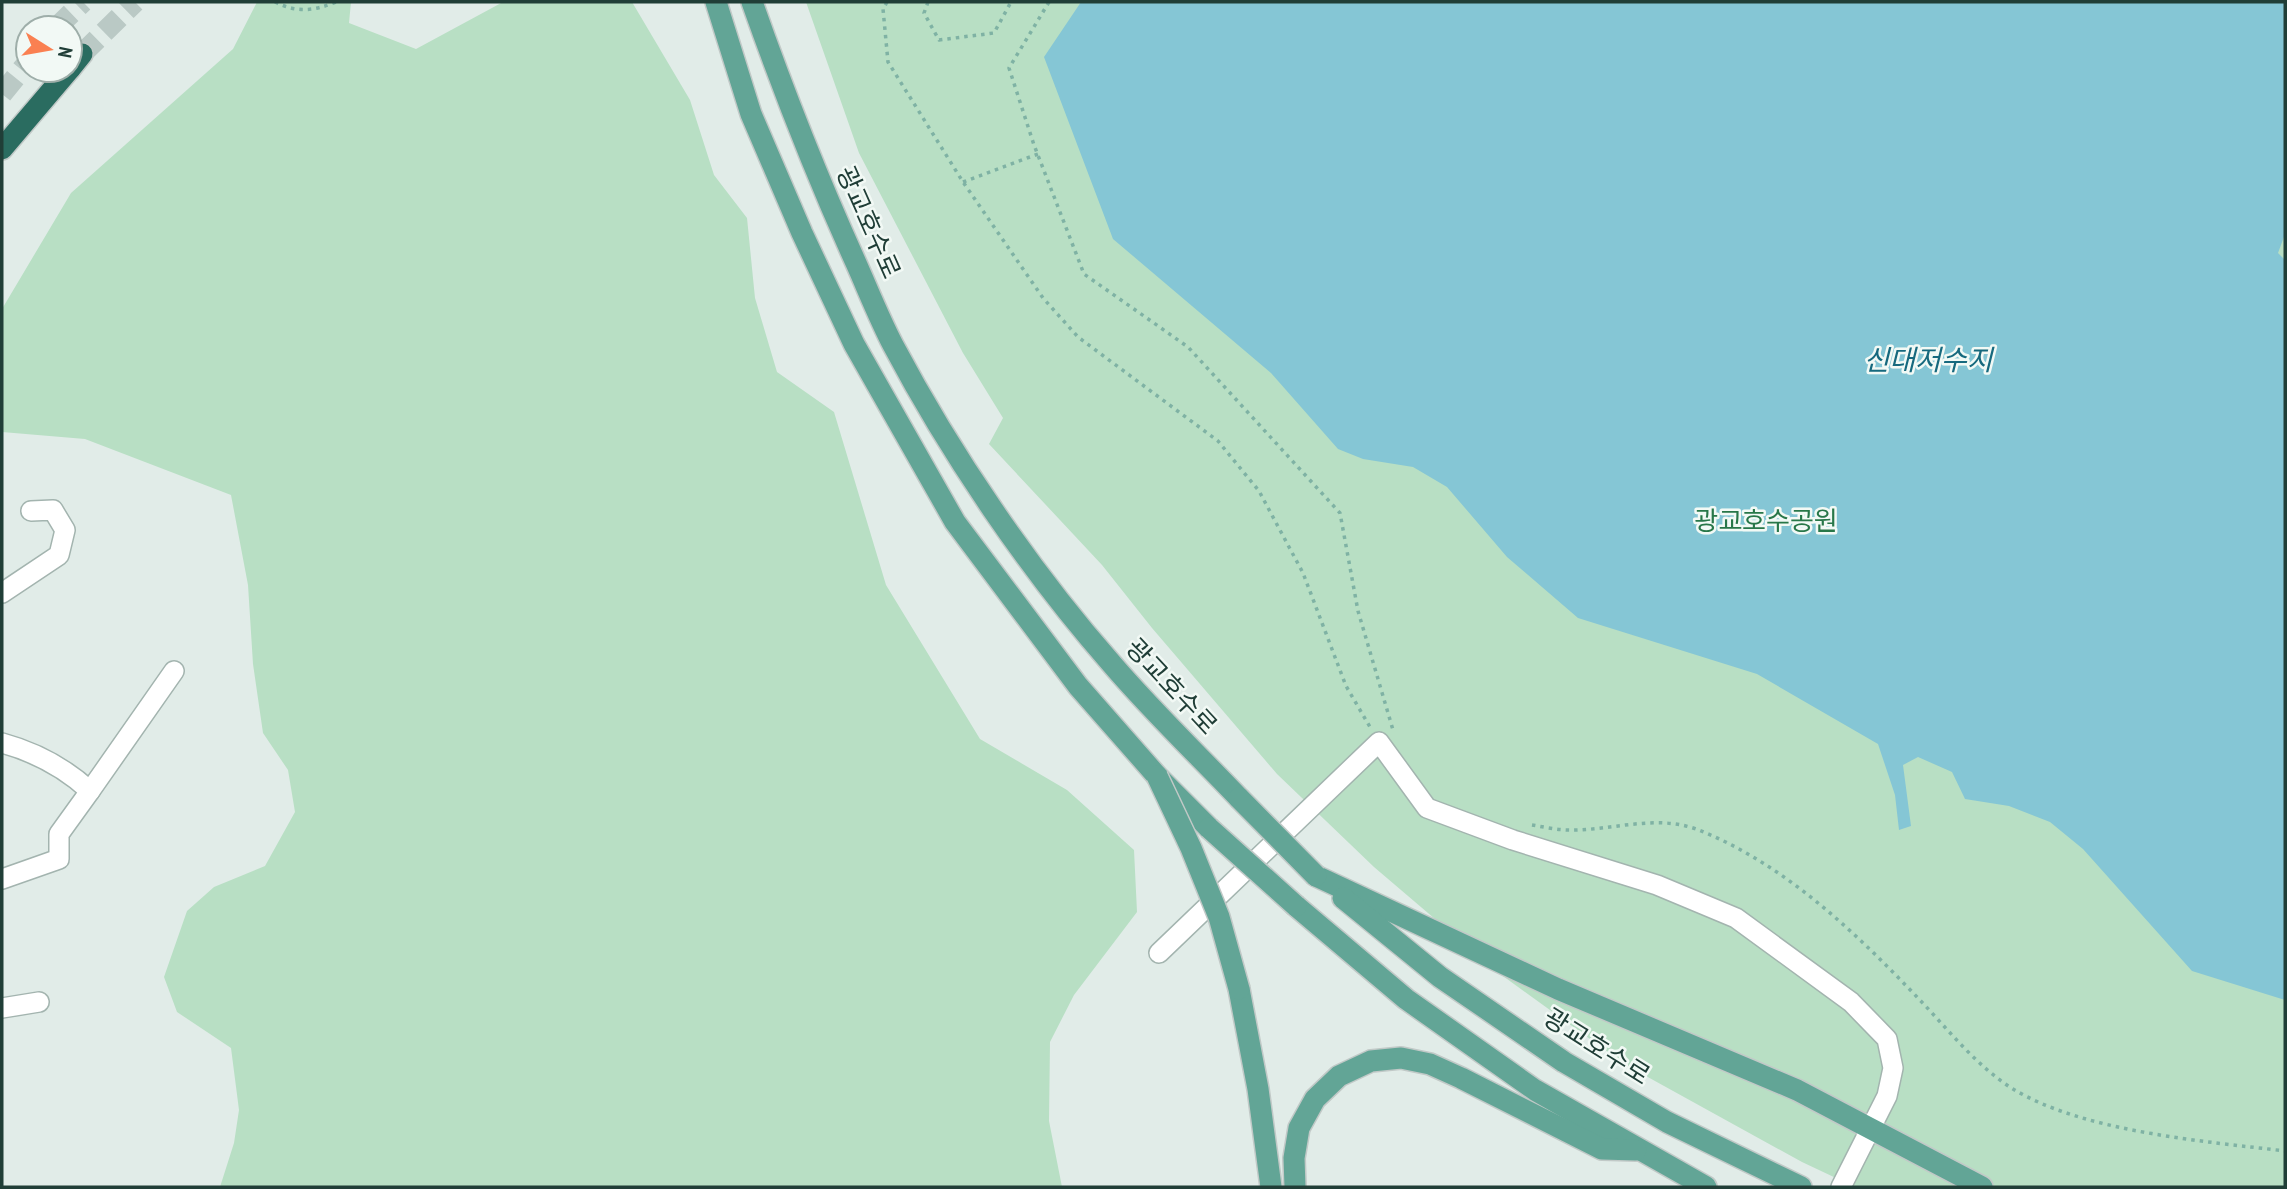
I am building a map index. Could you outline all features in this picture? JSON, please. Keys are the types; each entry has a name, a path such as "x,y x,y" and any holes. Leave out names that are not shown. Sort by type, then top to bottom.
{"highway":[{"path":"2,149 57,84"}],"main road":[{"path":"716,2 751,114 854,344 955,522 1078,686 1157,776 1209,828 1406,999 1535,1090 1706,1187"},
{"name":"광교호수로","path":"752,2 785,97 892,344 987,501 1044,580 1110,663 1316,876 1440,977 1564,1062 1667,1122 1801,1187"},
{"path":"1157,776 1191,848 1219,917 1239,989 1258,1089 1271,1187"},
{"path":"1316,876 1558,989 1797,1090 1982,1187"},
{"path":"1295,1187 1294,1158 1300,1128 1315,1099 1339,1076 1371,1061 1401,1058 1430,1064 1602,1149 1641,1150"}],"street":[{"path":"2,593 59,555 65,530 53,510 30,512"},
{"path":"2,879 59,859 59,834 174,671"},
{"path":"1159,953 1388,742 1427,808 1513,840 1657,885 1737,918 1851,1002 1887,1039 1893,1068 1887,1097 1840,1187"},
{"path":"2,743 28,750 74,777 90,792"},
{"path":"2,1009 39,1002"}],"path":[{"path":"275,2 289,9 315,10 336,2"},
{"path":"887,2 883,9 888,62 963,182 1043,298 1078,337 1218,441 1259,491 1303,573 1346,686 1388,742"},
{"path":"928,2 924,13 939,40 994,33 1011,2"},
{"path":"1049,2 1009,68 1038,154 1084,274 1188,347 1340,513 1358,611 1388,742"},
{"path":"963,182 1038,154"},
{"path":"1532,825 1569,830 1648,823 1693,828 1750,854 1808,894 1893,971 1976,1059 2013,1088 2060,1111 2103,1123 2208,1141 2285,1150"}],"green space":[{"path":"257,2 351,2 349,23 416,49 503,2 632,2 690,100 714,175 747,218 755,298 777,372 834,412 886,585 980,739 1067,790 1134,850 1137,912 1074,995 1050,1042 1049,1121 1062,1187 220,1187 234,1143 239,1110 231,1048 177,1012 164,977 187,911 214,887 265,866 295,812 288,770 263,733 253,664 248,585 231,495 85,439 2,432 2,309 71,193 233,49"},
{"name":"광교호수공원","path":"806,2 2285,2 2285,1187 1855,1187 1802,1162 1626,1065 1496,971 1374,867 1277,774 1152,628 1102,565 989,444 1003,418 963,353 859,153"}],"water":[{"name":"신대저수지","path":"1081,2 2285,2 2285,234 2278,253 2285,260 2285,1000 2192,971 2083,849 2050,822 2009,806 1965,799 1952,772 1918,757 1903,765 1911,826 1899,830 1895,795 1878,744 1757,674 1578,618 1507,557 1447,487 1413,467 1363,459 1338,449 1271,373 1113,239 1044,57"}],"tunnel":[{"path":"71,14 83,2"},
{"path":"84,52 135,2"},
{"path":"2,94 14,79"}]}
